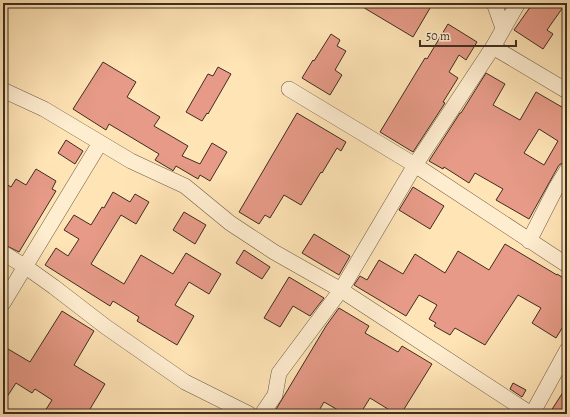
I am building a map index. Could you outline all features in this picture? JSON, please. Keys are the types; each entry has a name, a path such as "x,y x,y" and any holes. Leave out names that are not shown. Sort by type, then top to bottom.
{"street":[{"path":"494,3 503,28"},
{"path":"262,414 275,394 279,373 341,290 415,165 493,47 518,3"},
{"path":"493,47 567,91"},
{"path":"289,89 415,165 567,266"},
{"path":"3,90 44,110 131,161 185,186 230,224 274,252 341,290 532,414 567,350"},
{"path":"3,303 100,143"},
{"path":"529,241 556,188 567,170"},
{"path":"3,253 26,267 106,327 185,382 249,414"}],"building":[{"path":"356,3 433,3 413,37"},
{"path":"533,3 566,3 547,30 553,34 543,49 514,30"},
{"path":"448,24 477,42 466,60 459,55 449,72 458,78 443,102 445,103 413,152 380,132 425,58 427,59"},
{"path":"331,34 340,40 337,46 346,51 335,70 342,75 330,95 302,78"},
{"path":"103,62 136,82 127,97 160,117 154,126 188,146 182,156 200,164 212,143 227,152 210,181 200,175 198,179 176,166 173,171 155,160 159,154 109,124 106,130 73,109"},
{"path":"218,67 231,74 208,114 207,113 202,121 186,112 208,74 213,76"},
{"path":"486,73 505,84 493,105 520,120 536,92 567,110 567,157 564,162 559,165 529,219 496,200 503,189 475,173 469,183 444,167 443,169 429,161","holes":["539,129 558,141 544,165 524,153"]},
{"path":"297,113 346,142 341,151 337,148 301,205 284,195 270,218 265,215 259,224 239,212"},
{"path":"66,140 83,151 75,164 58,153"},
{"path":"36,169 56,181 52,189 56,191 19,252 3,244 3,182 11,187 16,179 26,185"},
{"path":"413,187 444,206 430,229 399,210"},
{"path":"113,192 130,202 135,194 149,202 136,224 121,215 91,264 124,284 141,255 173,274 186,253 221,274 209,294 189,282 175,305 194,316 177,345 137,321 139,317 113,301 110,306 45,265 56,248 68,256 79,239 64,230 74,215 91,225 102,207 104,208"},
{"path":"184,212 206,225 195,244 173,230"},
{"path":"314,234 350,256 339,275 302,253"},
{"path":"505,244 567,280 567,320 556,338 532,323 541,308 518,295 485,345 455,328 450,335 434,326 436,323 429,319 437,305 419,295 406,316 354,285 360,276 367,280 379,260 403,274 415,254 445,273 458,251 489,270"},
{"path":"244,250 270,267 262,279 236,263"},
{"path":"289,277 324,298 310,316 293,306 280,327 264,318"},
{"path":"339,308 369,326 365,333 398,352 402,346 432,364 401,414 396,414 370,398 360,414 345,414 324,402 317,414 281,414 275,411 326,326"},
{"path":"62,311 94,331 74,365 105,384 87,414 43,414 52,400 35,389 32,393 16,383 3,403 3,346 30,362"},
{"path":"513,383 526,390 522,397 510,389"},
{"path":"567,386 567,414 549,414"}]}
